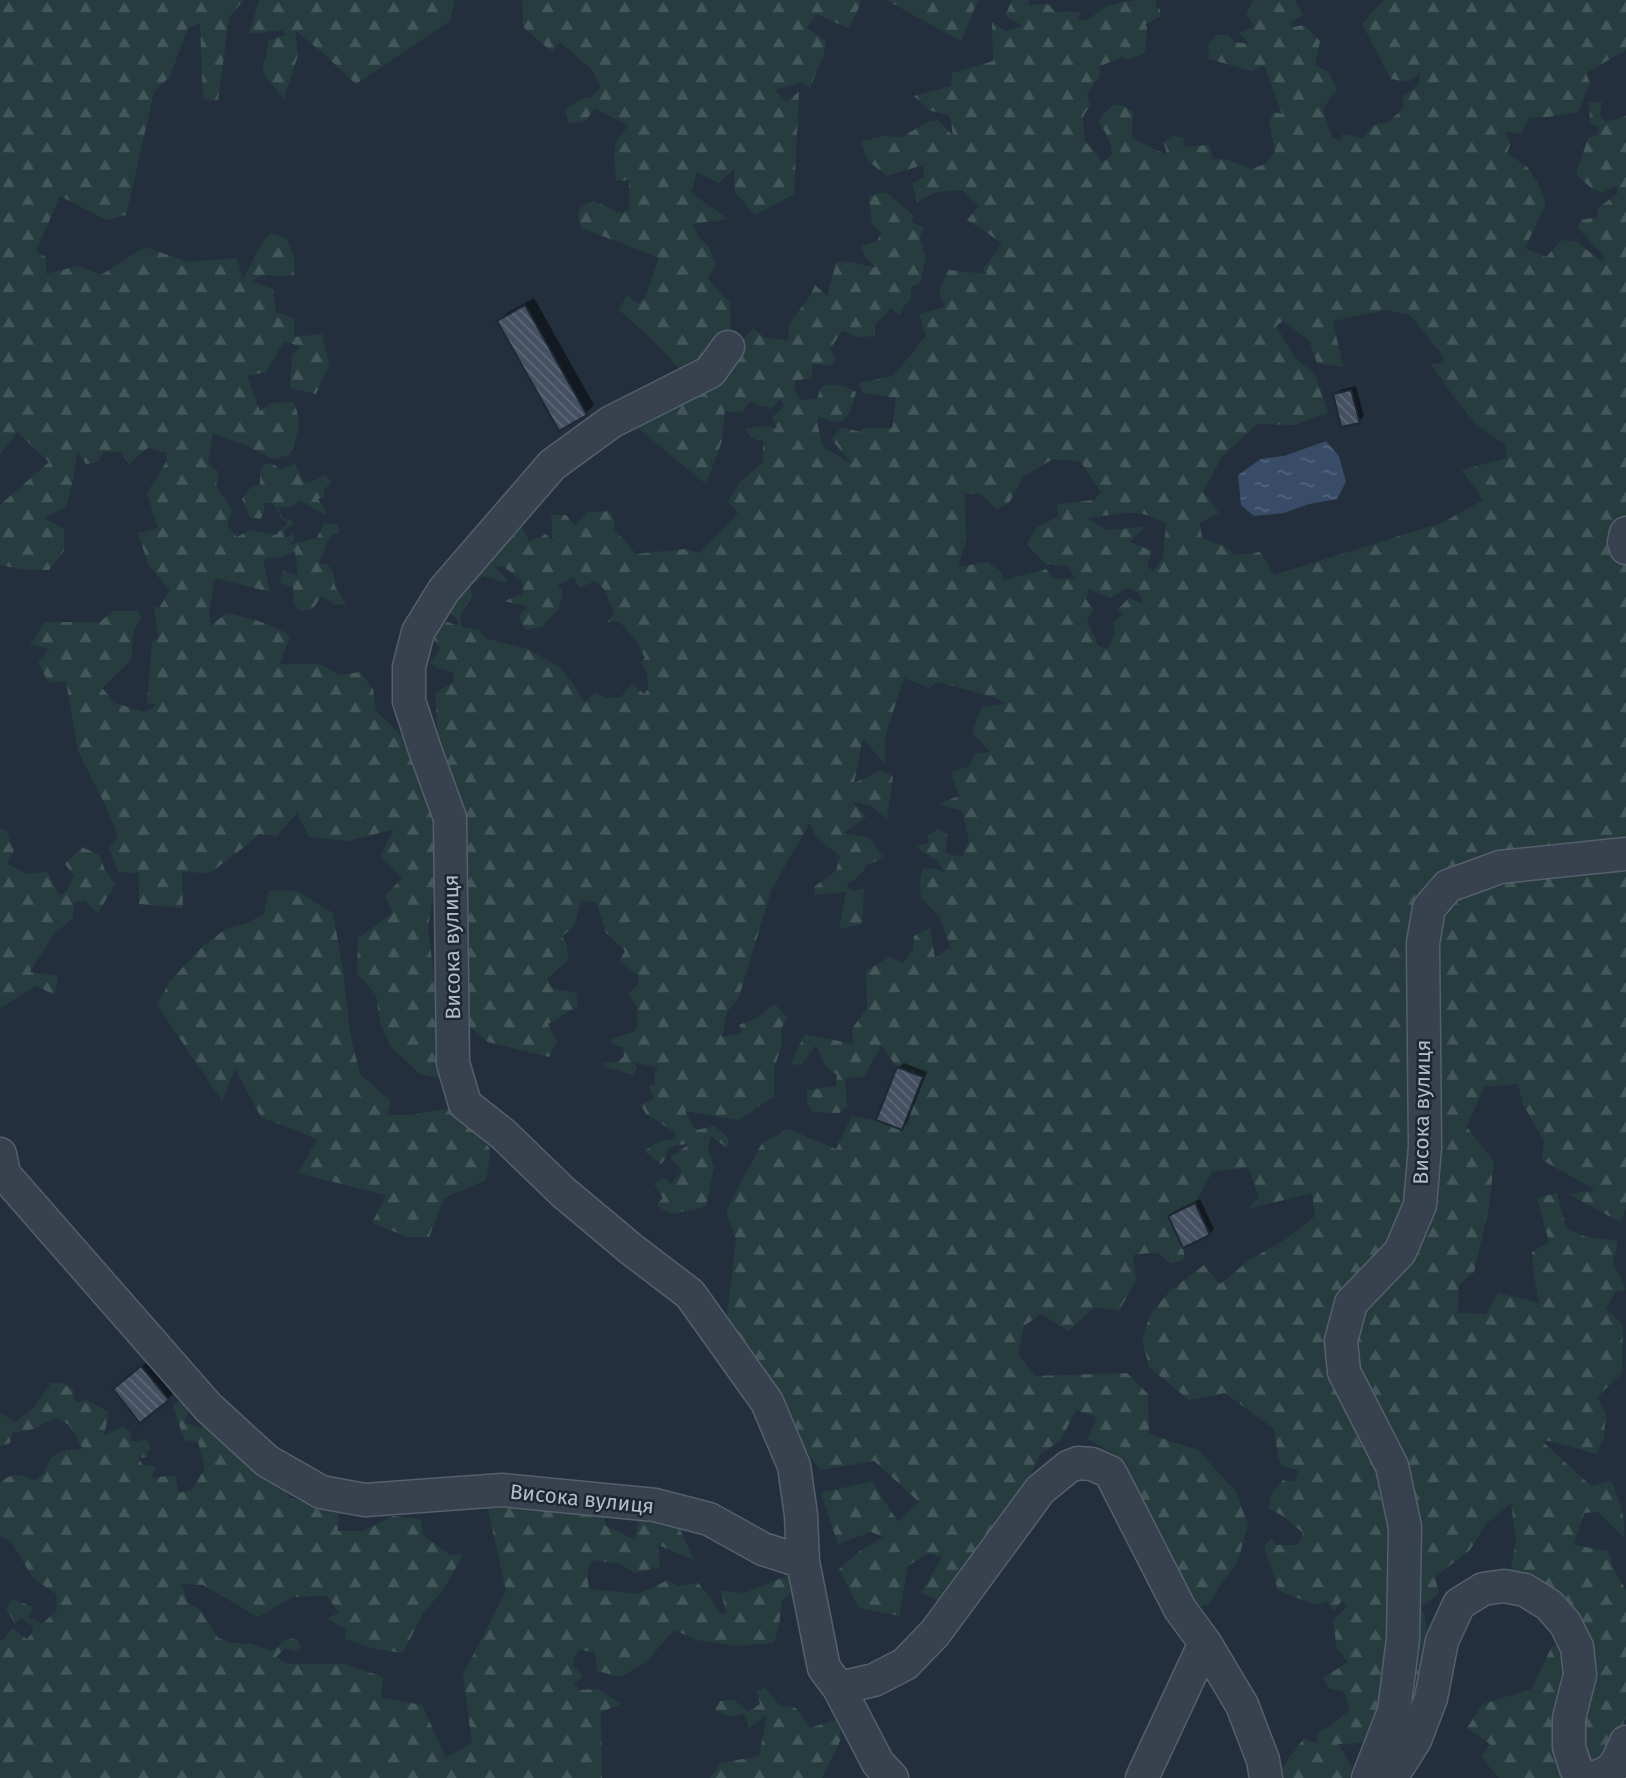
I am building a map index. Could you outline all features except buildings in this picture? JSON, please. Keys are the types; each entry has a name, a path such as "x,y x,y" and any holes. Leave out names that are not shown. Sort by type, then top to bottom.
{"street":[{"name":"Висока вулиця","path":"728,346 710,372 611,422 552,465 444,590 418,632 410,667 410,701 450,817 453,1063 465,1104 503,1134 563,1192 621,1241 690,1294 767,1402 794,1466 801,1515 803,1562 824,1668 839,1688 878,1763 892,1778"},
{"path":"1626,533 1626,548"},
{"name":"Висока вулиця","path":"1368,1778 1394,1711 1403,1639 1405,1527 1392,1465 1344,1372 1341,1341 1351,1303 1401,1252 1420,1205 1425,1147 1423,943 1429,908 1448,886 1500,867 1626,854"},
{"name":"Висока вулиця","path":"0,1154 4,1174 208,1407 267,1461 321,1492 365,1500 502,1490 655,1505 709,1520 763,1549 803,1562"},
{"path":"839,1688 874,1680 905,1664 936,1633 1040,1490 1068,1467 1078,1463 1092,1464 1110,1472 1180,1609 1205,1643 1242,1705 1263,1760 1266,1778"},
{"path":"1391,1778 1415,1740 1431,1698 1442,1641 1459,1604 1483,1589 1504,1586 1525,1590 1549,1605 1565,1623 1577,1647 1580,1675 1569,1718 1569,1747 1576,1769 1588,1778 1602,1775 1616,1766 1626,1742"},
{"path":"1142,1778 1205,1643"}],"green space":[{"path":"0,0 244,0 229,17 218,101 203,99 200,23 188,28 170,76 154,92 126,215 106,220 60,196 36,251 46,257 46,274 78,266 101,275 145,247 188,262 237,258 243,280 261,244 271,233 287,239 294,258 294,276 262,275 253,281 273,289 276,312 294,318 294,337 322,334 329,365 316,394 290,388 292,355 301,347 284,341 266,372 247,376 260,411 271,403 294,402 298,429 290,455 273,459 213,433 208,464 219,472 216,485 232,510 227,525 237,537 251,530 276,535 288,522 282,520 272,503 264,503 264,512 260,519 250,517 242,499 251,487 260,485 260,472 265,464 273,464 281,470 295,464 303,480 309,483 326,475 331,483 323,490 325,497 318,499 327,512 324,514 300,501 288,508 278,506 283,519 291,520 293,524 284,531 285,538 293,534 294,540 288,545 317,538 324,523 338,525 339,533 330,536 319,563 327,564 333,572 335,586 346,604 335,605 321,596 313,609 301,611 294,604 293,587 280,583 283,571 298,575 295,551 282,557 263,559 270,592 215,578 209,611 211,625 227,613 260,622 290,636 280,664 319,664 340,675 360,672 373,689 376,711 405,739 420,784 441,827 428,929 441,1030 441,1079 420,1074 390,1046 380,1022 376,995 357,973 358,938 393,913 385,896 402,878 380,857 394,829 349,841 309,837 297,813 277,836 259,834 210,873 182,872 183,908 139,904 139,873 118,872 109,848 118,836 78,751 66,681 48,683 38,661 50,649 30,645 45,622 100,622 113,611 138,611 141,617 134,630 131,660 102,688 115,703 145,712 157,705 147,703 152,642 158,638 154,607 159,608 170,590 149,566 138,533 158,528 147,493 166,462 167,453 148,448 129,464 120,452 103,452 98,462 86,464 77,451 66,507 44,518 64,529 64,551 49,570 26,570 0,565 0,505 49,462 17,432 0,455"},
{"path":"259,0 455,0 450,21 356,84 295,30 298,55 284,99 262,72 269,40 286,35 282,30 249,34"},
{"path":"522,0 862,0 849,29 817,14 807,28 826,41 824,54 810,88 801,82 775,90 786,101 799,92 794,194 755,215 735,192 734,169 719,183 697,172 691,193 728,219 692,224 700,238 709,246 716,267 707,278 730,303 731,346 734,349 753,328 765,338 788,340 789,324 815,285 827,296 836,263 876,267 866,258 861,246 877,241 881,232 872,224 869,196 886,192 913,215 912,222 923,227 920,239 926,258 920,283 911,287 911,299 904,305 900,316 891,308 875,325 875,336 859,337 842,331 830,349 836,358 832,365 811,364 813,371 810,378 795,381 795,392 800,400 817,399 821,387 831,385 843,386 856,392 849,414 845,418 835,422 819,416 817,422 823,447 852,464 831,439 842,427 860,432 864,428 892,428 896,398 862,393 859,383 893,376 926,336 919,314 945,307 939,291 948,270 987,274 983,269 1002,243 967,220 979,206 962,190 937,192 917,202 912,183 924,177 923,165 887,176 868,161 861,141 883,136 902,137 927,122 938,120 953,136 950,116 929,110 914,96 951,86 952,73 993,61 992,22 1006,31 1023,26 1005,16 1012,0 1030,0 1028,5 1048,4 1056,12 1080,13 1078,20 1090,19 1104,8 1120,2 1156,0 1155,8 1160,8 1160,17 1145,24 1145,53 1128,60 1121,57 1099,67 1100,76 1087,93 1090,105 1083,117 1085,142 1102,163 1112,154 1108,137 1098,122 1114,105 1121,105 1133,111 1132,138 1167,155 1164,143 1172,135 1184,138 1183,147 1209,145 1213,159 1228,160 1251,169 1265,164 1275,151 1269,122 1274,112 1282,114 1264,65 1252,71 1209,59 1208,45 1217,35 1228,35 1235,42 1250,44 1239,33 1255,26 1246,14 1253,0 1295,0 1303,15 1289,23 1293,27 1304,25 1320,41 1315,65 1329,72 1337,90 1323,110 1332,137 1340,141 1343,134 1364,138 1372,126 1388,122 1403,109 1403,96 1418,86 1420,73 1408,82 1391,79 1362,24 1383,0 1626,0 1626,50 1586,73 1590,83 1578,112 1529,118 1521,134 1506,131 1510,145 1507,153 1527,167 1537,181 1546,204 1525,248 1546,257 1562,240 1577,242 1602,262 1605,257 1578,228 1581,220 1597,217 1598,208 1618,193 1617,185 1602,193 1591,188 1576,174 1588,138 1598,134 1599,127 1590,122 1589,102 1602,102 1600,116 1606,122 1626,116 1626,1209 1620,1222 1568,1194 1596,1190 1542,1160 1544,1142 1523,1104 1518,1084 1484,1087 1467,1127 1494,1162 1489,1207 1474,1272 1459,1285 1458,1313 1486,1314 1498,1293 1539,1303 1532,1252 1549,1242 1537,1198 1557,1193 1566,1228 1586,1237 1618,1241 1613,1262 1626,1290 1615,1292 1606,1309 1623,1325 1622,1373 1597,1397 1606,1414 1604,1436 1597,1454 1542,1441 1591,1486 1611,1481 1623,1515 1624,1538 1598,1512 1584,1513 1574,1545 1608,1551 1614,1570 1626,1590 1626,1716 1617,1741 1596,1778 1499,1778 1481,1757 1490,1744 1467,1728 1483,1704 1531,1689 1552,1646 1564,1644 1510,1573 1516,1541 1511,1503 1486,1524 1470,1550 1435,1577 1439,1593 1421,1607 1426,1621 1425,1646 1406,1718 1383,1709 1363,1743 1338,1744 1352,1767 1349,1778 1279,1778 1279,1772 1304,1738 1317,1743 1317,1733 1350,1710 1344,1692 1329,1688 1323,1678 1348,1662 1337,1649 1333,1621 1346,1607 1343,1600 1333,1611 1327,1601 1315,1605 1278,1590 1264,1546 1271,1538 1276,1545 1297,1545 1303,1533 1283,1516 1268,1508 1272,1492 1283,1480 1295,1482 1298,1470 1281,1466 1274,1429 1225,1393 1189,1400 1149,1367 1142,1338 1151,1313 1171,1290 1204,1265 1220,1284 1251,1259 1283,1241 1315,1216 1312,1193 1248,1209 1259,1197 1248,1167 1212,1172 1195,1203 1168,1215 1185,1259 1171,1264 1157,1252 1133,1255 1136,1280 1119,1311 1095,1307 1068,1331 1041,1314 1024,1326 1018,1353 1035,1376 1127,1373 1148,1394 1149,1434 1198,1450 1236,1492 1248,1525 1238,1560 1208,1604 1190,1609 1145,1518 1126,1461 1088,1439 1097,1417 1076,1410 1060,1441 1041,1453 1022,1493 945,1603 921,1593 942,1557 928,1553 908,1566 899,1616 859,1608 839,1569 861,1550 883,1537 871,1532 838,1544 821,1493 872,1481 898,1522 919,1502 874,1461 820,1470 778,1410 727,1315 736,1239 726,1211 762,1143 788,1129 836,1149 852,1116 876,1120 902,1130 923,1077 897,1067 881,1045 864,1077 845,1078 847,1106 839,1113 813,1112 807,1103 807,1090 836,1086 837,1075 826,1067 816,1045 802,1064 790,1065 805,1034 853,1044 852,1029 867,1008 866,971 889,957 903,963 913,949 914,936 930,928 935,958 950,947 940,917 921,898 920,881 923,868 938,869 945,873 937,861 915,846 928,843 928,835 938,829 948,835 945,853 962,857 969,839 962,811 938,804 959,796 951,772 970,766 975,753 990,752 972,732 982,707 1006,704 993,697 937,682 929,688 904,678 885,737 885,764 863,739 854,783 882,770 893,777 887,819 870,805 853,802 866,817 844,833 868,837 884,858 865,866 864,871 846,886 854,891 864,888 862,924 839,929 846,892 815,895 814,887 836,871 840,856 816,837 810,823 772,888 739,997 727,1012 722,1037 742,1033 739,1025 757,1018 775,1004 787,1018 781,1029 782,1045 774,1068 774,1096 739,1120 685,1111 696,1130 715,1126 729,1139 727,1148 711,1136 708,1149 714,1167 706,1206 670,1214 656,1205 663,1198 654,1184 663,1177 671,1184 682,1171 670,1158 689,1144 667,1149 666,1158 661,1164 644,1151 660,1141 676,1139 675,1132 646,1114 641,1105 654,1099 649,1086 655,1084 654,1075 658,1068 634,1062 637,1068 633,1075 605,1067 603,1063 618,1062 624,1056 623,1047 614,1045 610,1039 634,1032 637,1028 637,1006 628,994 637,986 639,976 619,961 625,951 606,933 597,903 581,901 575,924 562,937 567,944 568,960 547,979 552,988 576,993 578,1006 548,1024 557,1041 549,1057 488,1042 457,1016 435,693 454,682 453,672 437,668 430,663 440,648 433,638 431,622 448,622 458,626 458,620 443,607 458,584 471,588 472,595 461,615 461,627 479,630 485,638 528,649 559,667 584,702 596,693 607,698 621,697 632,683 644,694 648,689 647,673 640,663 645,658 636,640 620,622 607,622 614,614 605,590 595,581 579,588 574,577 558,585 563,592 559,608 542,627 525,630 519,616 528,607 504,601 523,594 522,580 504,567 494,565 507,583 483,576 475,583 475,563 518,517 529,542 546,534 553,542 551,515 566,515 575,526 587,512 610,511 615,521 614,529 636,554 684,549 699,553 738,513 728,502 740,482 763,462 763,441 751,438 745,429 764,426 777,428 772,417 784,407 781,399 771,408 750,401 742,413 726,411 725,406 722,441 706,484 628,420 694,385 655,342 619,310 627,295 638,304 645,298 659,258 582,228 578,219 578,211 593,201 617,213 629,211 629,180 616,181 614,158 618,138 629,126 594,108 586,121 569,124 565,110 581,99 591,97 601,88 592,70 560,42 552,52 523,27","holes":["1386,310 1410,315 1440,352 1445,363 1431,364 1473,420 1505,444 1507,458 1462,470 1483,500 1444,522 1274,575 1260,552 1235,555 1226,547 1202,538 1200,523 1219,513 1203,491 1222,457 1257,424 1295,425 1328,413 1315,374 1296,359 1276,326 1283,321 1309,340 1317,363 1343,367 1333,321","1053,459 1080,461 1101,492 1094,500 1057,504 1058,516 1037,527 1027,543 1039,558 1048,564 1067,565 1075,578 1054,579 1046,569 1004,580 1001,572 988,562 958,567 966,540 965,494 979,493 997,509 1009,503 1023,477","1141,513 1166,523 1163,558 1153,572 1147,565 1152,551 1130,542 1144,527 1107,530 1087,518","1128,588 1138,592 1143,604 1129,598 1117,610 1123,615 1113,622 1115,633 1107,649 1098,645 1087,620 1093,610 1086,599 1089,589 1110,598"]},
{"path":"886,0 978,0 961,41"},
{"path":"0,829 6,831 14,850 7,864 27,874 47,872 59,895 66,892 74,876 65,864 82,847 99,855 115,884 98,913 85,901 74,902 73,918 54,934 30,972 58,976 55,995 36,986 0,1008"},
{"path":"269,890 297,891 333,913 350,1033 360,1074 391,1101 387,1115 413,1115 449,1108 489,1147 486,1180 444,1198 429,1237 408,1237 372,1223 386,1195 298,1173 317,1139 261,1117 235,1069 222,1101 157,1005 170,981 204,945 227,928 247,923 264,914"},
{"path":"51,1383 62,1383 73,1389 77,1402 86,1400 109,1412 104,1435 123,1426 132,1433 130,1440 135,1442 147,1439 151,1450 147,1451 148,1457 138,1458 143,1465 156,1467 151,1478 175,1475 179,1493 193,1489 205,1468 198,1442 184,1440 173,1405 186,1399 191,1405 184,1423 223,1433 282,1480 289,1498 339,1510 338,1531 363,1531 393,1516 421,1519 423,1535 450,1555 463,1554 445,1588 423,1613 403,1653 375,1649 345,1639 346,1630 327,1618 339,1613 327,1596 292,1597 258,1617 203,1585 182,1584 188,1603 200,1610 218,1638 272,1651 290,1638 297,1640 301,1647 295,1651 285,1648 276,1657 288,1664 345,1664 383,1677 381,1698 422,1705 446,1758 472,1743 463,1675 506,1591 487,1505 602,1509 606,1526 635,1540 639,1517 678,1525 694,1560 658,1545 660,1567 635,1573 620,1564 592,1560 587,1573 589,1589 639,1594 668,1580 677,1586 698,1583 720,1614 726,1613 721,1591 745,1593 791,1574 796,1588 782,1601 774,1643 734,1646 697,1640 674,1630 646,1662 621,1677 597,1671 595,1652 579,1650 574,1657 573,1668 578,1669 583,1677 574,1684 579,1690 598,1689 621,1704 601,1712 602,1778 0,1778 0,1640 3,1640 12,1628 27,1639 33,1627 21,1618 15,1624 6,1608 13,1599 33,1607 29,1617 42,1624 57,1610 56,1594 33,1578 11,1542 0,1535 0,1483 17,1475 35,1480 45,1473 54,1455 83,1449 69,1425 56,1417 34,1429 12,1433 10,1443 0,1446 0,1414 14,1423 34,1408"},
{"path":"765,1688 779,1705 796,1708 810,1728 838,1719 841,1739 822,1778 710,1778 721,1763 759,1756 767,1715 749,1728 744,1714 732,1717 715,1710 720,1701 733,1699 748,1712 760,1704 756,1690"}],"water":[{"path":"1326,441 1339,456 1346,482 1337,499 1309,504 1284,513 1254,516 1241,505 1238,475 1261,459 1284,456"}]}
